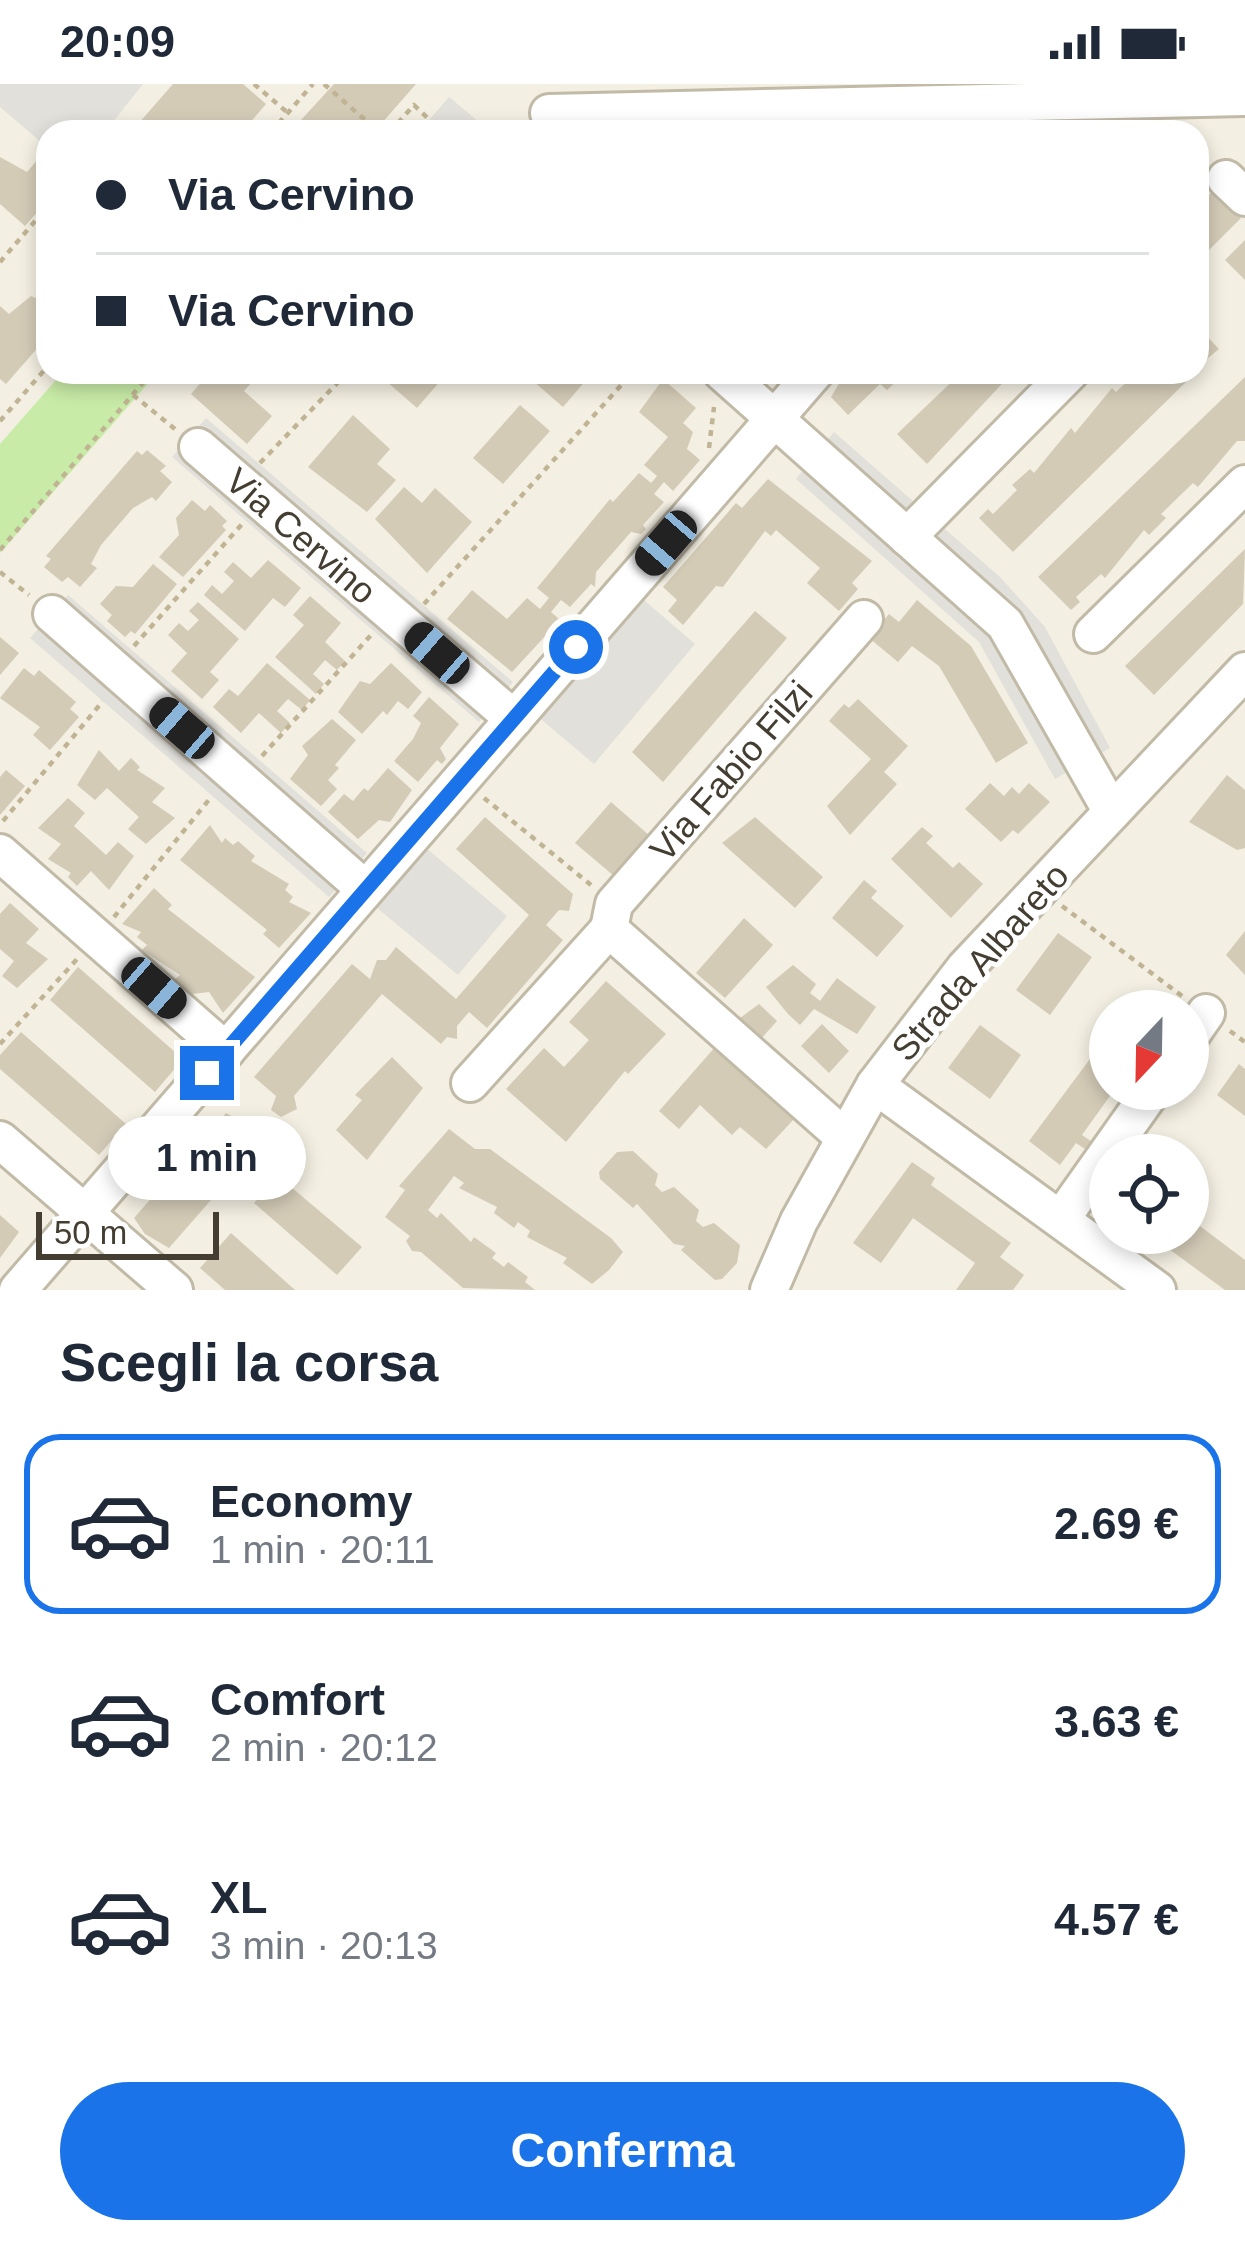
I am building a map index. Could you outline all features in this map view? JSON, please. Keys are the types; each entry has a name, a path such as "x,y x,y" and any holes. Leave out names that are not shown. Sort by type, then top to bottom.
{"street":[{"path":"548,110 913,95 971,118 1245,97"},
{"path":"735,384 1005,624 1112,812"},
{"path":"18,1290 804,384"},
{"path":"907,537 1058,384"},
{"name":"Via Cervino","path":"198,447 514,719"},
{"path":"1093,634 1245,484"},
{"path":"52,614 365,889"},
{"name":"Via Fabio Filzi","path":"470,1083 864,619"},
{"name":"Strada Albareto","path":"769,1290 875,1084 965,968 1245,671"},
{"path":"0,853 226,1052"},
{"path":"612,916 844,1137"},
{"path":"875,1084 1156,1290"},
{"path":"1061,1219 1138,1110"},
{"path":"0,1140 174,1290"}],"path":[{"path":"254,84 288,113"},
{"path":"282,120 314,84"},
{"path":"324,84 365,120"},
{"path":"401,120 414,105 429,120"},
{"path":"0,262 36,220"},
{"path":"1,418 36,379"},
{"path":"0,550 142,384"},
{"path":"240,484 336,384"},
{"path":"0,1044 97,938 220,787 241,780 622,384"},
{"path":"133,395 198,447"},
{"path":"0,572 52,614"},
{"path":"461,779 612,916"},
{"path":"1041,890 1156,990"},
{"path":"1209,1030 1245,1042"}],"green space":[{"path":"52,384 148,384 0,553 0,444"}],"shaded area":[{"path":"0,84 143,84 114,120 36,120 36,138 0,107"},
{"path":"449,97 477,120 429,120"},
{"path":"206,418 513,682 479,722 172,457"},
{"path":"834,432 1000,577 1045,627 1110,748 1055,779 979,642 796,479"},
{"path":"637,594 695,644 594,764 535,714"},
{"path":"68,595 367,853 329,897 30,638"},
{"path":"426,848 507,916 458,975 376,907"}],"building":[{"path":"173,84 243,84 266,104 252,120 142,120"},
{"path":"334,84 416,84 384,120 301,120"},
{"path":"0,157 27,172 36,162 36,214 25,226 0,204"},
{"path":"1214,190 1241,218 1209,250 1209,195"},
{"path":"1245,240 1245,280 1225,260"},
{"path":"31,296 36,298 36,350 6,384 0,379 0,306 9,314"},
{"path":"1209,339 1219,349 1209,357"},
{"path":"1245,377 1245,441 1237,441 1198,487 1193,483 1161,514 1166,518 1149,535 1144,530 1105,578 1101,574 1076,597 1080,602 1071,610 1038,577"},
{"path":"200,384 250,384 244,391 272,416 247,444 191,394"},
{"path":"389,384 438,384 417,408"},
{"path":"537,384 583,384 563,407"},
{"path":"659,384 669,384 696,408 683,423 693,432 687,449 700,460 673,491 664,482 654,494 664,502 643,525 646,529 641,534 631,532 596,572 595,587 591,584 570,607 561,600 551,612 560,620 512,672 447,619 472,590 507,619 527,598 540,609 549,598 537,588 610,499 613,502 639,473 651,483 657,476 644,465 668,437 639,412"},
{"path":"839,384 880,384 848,415 831,397"},
{"path":"949,384 1002,384 927,464 897,434"},
{"path":"1124,384 1184,384 1013,552 979,518 988,509 993,514 1017,490 1012,485 1030,469 1034,473 1071,428 1075,433 1112,388 1116,392"},
{"path":"520,405 550,431 503,484 473,458"},
{"path":"353,415 390,449 377,464 396,480 367,512 308,467"},
{"path":"147,450 166,466 160,471 172,482 156,501 152,497 133,508 101,545 91,564 97,568 80,587 68,577 62,582 44,567 51,559 46,556 137,451 142,455"},
{"path":"768,479 872,561 852,583 858,589 839,611 807,583 820,568 776,530 771,536 765,531 723,587 716,586 683,625 668,611 677,600 663,587 736,503 742,508"},
{"path":"404,487 422,503 435,488 472,522 427,573 375,519"},
{"path":"192,500 205,511 210,505 227,521 222,526 226,530 183,577 159,557 179,535 176,518"},
{"path":"1245,549 1243,604 1154,695 1125,666"},
{"path":"268,560 301,588 285,607 273,598 245,631 204,595 212,585 222,594 234,581 224,572 233,562 251,578"},
{"path":"153,564 177,584 135,634 131,631 125,637 107,621 112,615 100,604 116,586 133,587"},
{"path":"310,596 341,623 325,642 345,661 337,670 325,660 313,674 324,684 316,694 275,657 304,625 293,615"},
{"path":"917,600 971,646 1028,743 996,763 939,666 912,646 898,662 869,638 889,614 899,622"},
{"path":"198,602 239,639 210,672 219,680 202,699 171,671 187,653 168,635 179,623 188,631 199,620 189,611"},
{"path":"755,611 787,638 663,782 632,752"},
{"path":"0,637 19,653 0,675"},
{"path":"267,663 310,700 302,710 288,699 277,711 290,723 281,733 259,713 241,733 213,707 229,689 238,696"},
{"path":"391,663 422,692 408,709 398,701 387,715 383,711 362,734 338,712 360,681 370,684"},
{"path":"24,668 34,676 39,670 76,702 70,709 79,717 50,750 33,735 40,727 0,698"},
{"path":"429,697 459,724 440,748 446,759 442,764 437,760 418,782 394,761 413,739 421,723 413,716"},
{"path":"858,699 908,746 884,772 897,784 850,835 827,806 871,759 829,721 844,704 849,708"},
{"path":"332,719 356,740 335,765 339,768 328,780 337,789 321,806 290,779 308,755 302,746"},
{"path":"99,750 119,771 131,758 140,767 137,770 165,788 152,802 175,818 146,844 128,829 139,817 107,788 95,800 77,785"},
{"path":"388,768 412,790 390,822 379,820 358,839 328,812 344,794 353,801 364,788 368,791"},
{"path":"6,770 25,786 0,815 0,777"},
{"path":"1227,775 1245,790 1245,848 1237,850 1189,822"},
{"path":"990,783 1004,796 1012,787 1019,794 1029,783 1050,802 1018,834 1013,830 1001,842 965,809"},
{"path":"68,798 85,813 74,826 106,855 118,842 134,856 109,890 91,871 77,886 68,877 71,873 48,859 61,844 38,828"},
{"path":"611,802 650,836 614,876 575,843"},
{"path":"485,817 573,894 569,911 559,910 546,925 563,940 487,1028 469,1012 457,1026 457,1039 447,1037 441,1044 382,994 294,1096 297,1109 281,1117 271,1110 276,1096 254,1077 352,964 370,979 377,960 386,960 396,947 456,999 529,915 456,849"},
{"path":"755,817 823,877 795,908 722,843"},
{"path":"210,825 222,843 225,838 233,845 238,841 255,856 251,861 289,884 285,890 293,897 289,902 311,913 279,948 263,934 267,930 180,860"},
{"path":"922,827 933,836 926,843 953,868 959,862 983,884 951,918 891,859"},
{"path":"864,880 877,891 871,898 904,926 877,957 832,918"},
{"path":"154,888 172,905 168,909 255,977 223,1013 209,992 192,994 175,979 180,975 142,950 147,945 137,937 141,932 122,924"},
{"path":"10,903 39,929 26,943 48,959 17,988 2,976 14,961 0,949 0,914"},
{"path":"744,918 773,945 725,998 696,973"},
{"path":"1245,931 1245,975 1226,955"},
{"path":"1058,933 1092,957 1050,1015 1016,990"},
{"path":"793,965 816,984 810,993 820,1001 837,978 876,1007 857,1034 814,1009 800,1025 788,1014 766,987"},
{"path":"78,967 183,1059 155,1092 50,1000"},
{"path":"606,981 666,1034 628,1074 625,1071 566,1142 506,1089 544,1048 564,1067 589,1040 569,1022"},
{"path":"759,1004 777,1021 759,1041 736,1021"},
{"path":"822,1024 849,1051 829,1073 801,1046"},
{"path":"980,1025 1021,1055 990,1099 948,1068"},
{"path":"21,1032 126,1124 99,1155 0,1069 0,1055"},
{"path":"716,1046 796,1117 766,1149 740,1127 732,1135 700,1105 679,1129 659,1111"},
{"path":"392,1057 423,1088 367,1160 336,1130 362,1100 355,1095"},
{"path":"1089,1060 1089,1110 1100,1110 1082,1135 1089,1140 1089,1150 1076,1143 1060,1165 1029,1141"},
{"path":"1239,1064 1245,1069 1245,1116 1217,1095"},
{"path":"226,1113 248,1125 248,1133 260,1144 169,1248 145,1234 134,1218"},
{"path":"449,1129 475,1149 490,1149 611,1238 623,1252 609,1270 592,1284 563,1263 567,1258 527,1237 530,1231 518,1222 514,1228 494,1213 497,1207 459,1188 464,1183 454,1176 428,1210 437,1218 441,1213 471,1242 474,1237 496,1253 492,1258 504,1267 508,1262 528,1277 525,1282 535,1290 463,1288 421,1252 412,1251 406,1241 410,1236 385,1217 405,1190 399,1186"},
{"path":"633,1151 658,1174 655,1185 662,1192 674,1187 699,1210 696,1221 703,1227 714,1223 740,1245 737,1263 722,1279 715,1280 681,1250 685,1246 674,1244 637,1204 633,1208 600,1179 599,1172 617,1152"},
{"path":"912,1162 935,1178 931,1185 1011,1243 1000,1257 1024,1275 1013,1290 956,1290 975,1263 913,1218 881,1263 853,1243"},
{"path":"278,1176 362,1247 337,1275 254,1203"},
{"path":"0,1215 19,1232 0,1258"},
{"path":"231,1233 295,1290 225,1290 200,1268"},
{"path":"1209,1233 1245,1260 1245,1290 1225,1290 1176,1254 1209,1254"}],"route":[{"path":"207,1073 576,647"}]}
